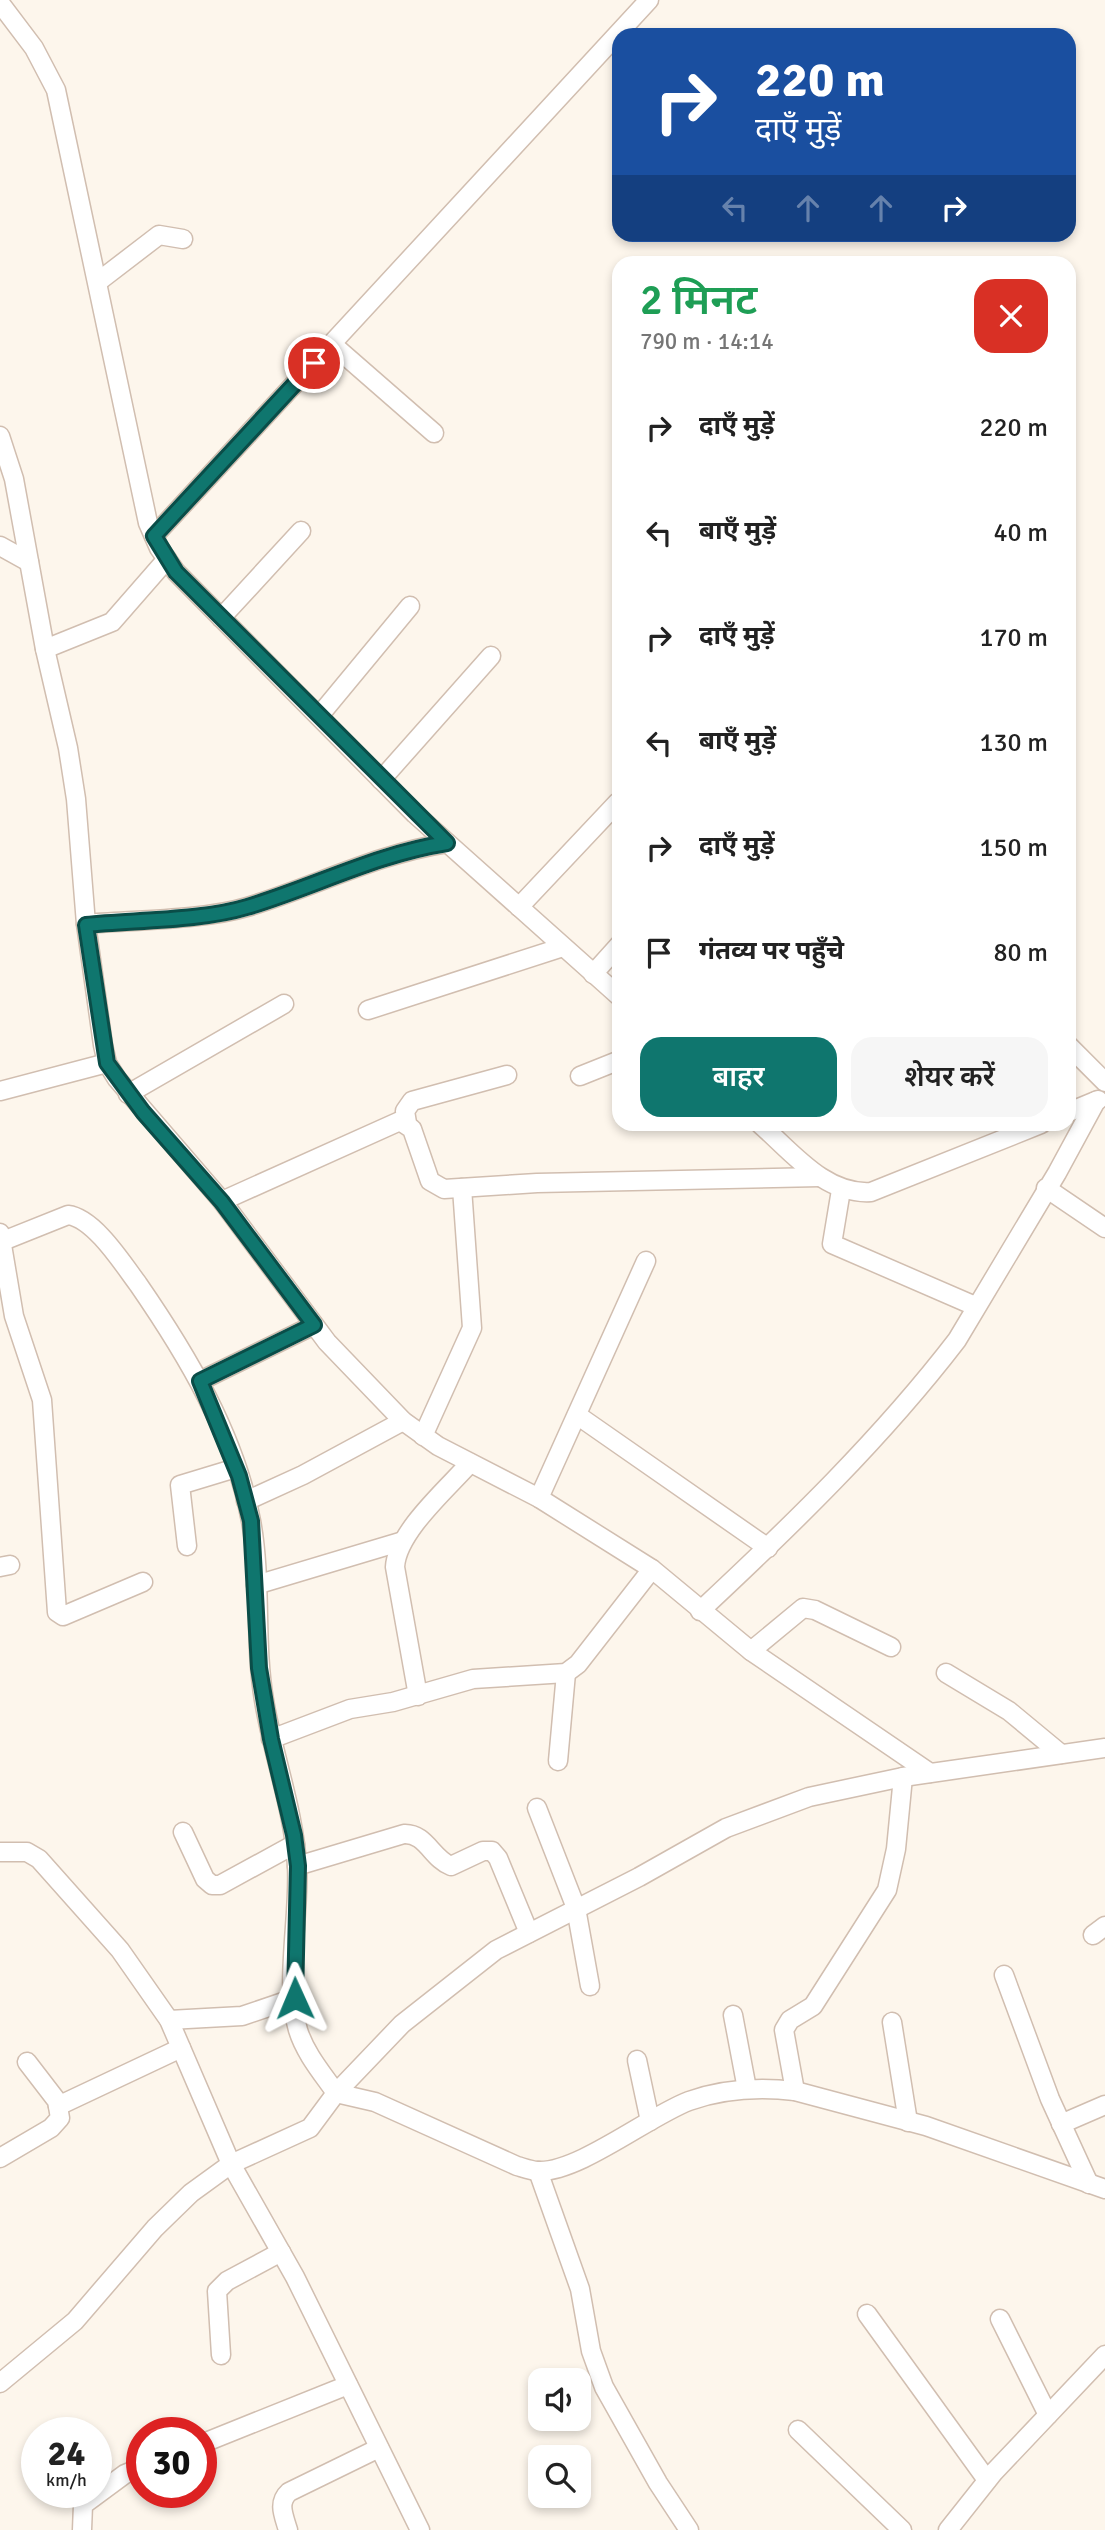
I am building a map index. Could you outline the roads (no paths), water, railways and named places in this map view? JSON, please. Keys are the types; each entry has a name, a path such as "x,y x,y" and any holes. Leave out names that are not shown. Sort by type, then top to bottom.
{"street":[{"path":"623,28 649,0"},
{"path":"0,3 34,48 56,90 99,281 133,461 154,536 167,558 221,618 381,780 612,991"},
{"path":"154,536 612,40"},
{"path":"99,281 159,235 183,239"},
{"path":"331,344 434,433"},
{"path":"0,436 14,479 76,799 86,925 107,1063 128,1094 222,1202 314,1325 403,1421 470,1463 539,1498 652,1569 751,1651 930,1773"},
{"path":"221,618 301,531"},
{"path":"0,546 29,562"},
{"path":"45,649 112,622 167,558"},
{"path":"318,716 410,606"},
{"path":"381,780 491,656"},
{"path":"519,907 612,808"},
{"path":"86,925 245,908 348,869 421,847 447,843"},
{"path":"368,1010 563,947"},
{"path":"593,974 612,953"},
{"path":"128,1094 284,1004"},
{"path":"1076,1053 1105,1082"},
{"path":"0,1091 107,1063"},
{"path":"580,1076 612,1063"},
{"path":"507,1075 412,1101 405,1111 407,1123 412,1129 430,1181 444,1189 537,1183 820,1177"},
{"path":"1076,1109 1100,1098"},
{"path":"700,1611 768,1548 889,1423 957,1340 1100,1098"},
{"path":"222,1202 400,1121 407,1123"},
{"path":"768,1131 820,1177 841,1190 871,1192 1024,1131"},
{"path":"423,1436 472,1328 462,1188"},
{"path":"1046,1188 1105,1228"},
{"path":"841,1190 831,1235 832,1244 840,1250 975,1306"},
{"path":"143,1582 63,1616 57,1612 42,1400 13,1316 1,1237 62,1217 80,1218 117,1255 175,1338 200,1381 236,1468 251,1521 259,1668 298,1866 295,1998 297,2028 304,2045 335,2093 375,2102 517,2166 538,2171 557,2169 696,2099 747,2090 795,2091 908,2122 1097,2186"},
{"path":"539,1498 646,1261"},
{"path":"200,1381 314,1325"},
{"path":"577,1415 768,1548"},
{"path":"246,1501 403,1421"},
{"path":"418,1696 395,1555 403,1541 470,1463"},
{"path":"187,1546 180,1485 236,1468"},
{"path":"256,1586 403,1541"},
{"path":"271,1739 350,1709 418,1696 473,1679 566,1673 578,1664 652,1569"},
{"path":"751,1651 803,1608 815,1610 891,1647"},
{"path":"558,1761 566,1673"},
{"path":"946,1673 1009,1711 1061,1754"},
{"path":"0,2382 75,2321 155,2228 191,2193 231,2164 310,2129 335,2093 419,2009 476,1964 529,1933 639,1877 726,1828 809,1797 904,1777 1105,1748"},
{"path":"795,2091 784,2030 786,2024 814,2006 887,1890 896,1849 904,1777"},
{"path":"537,1808 576,1908 590,1986"},
{"path":"183,1832 205,1879 212,1885 220,1885 295,1844"},
{"path":"298,1866 404,1834 420,1837 443,1863 451,1866 483,1851 492,1851 498,1857 529,1933"},
{"path":"0,1852 27,1852 39,1859 120,1950 169,2020 231,2164 281,2252 420,2530"},
{"path":"1004,1975 1061,2124 1097,2186"},
{"path":"169,2020 242,2016 295,1998"},
{"path":"733,2015 747,2090"},
{"path":"892,2022 908,2122"},
{"path":"58,2106 181,2048"},
{"path":"636,2060 650,2121"},
{"path":"0,2158 57,2123 60,2118 58,2106 27,2062"},
{"path":"1061,2124 1105,2105"},
{"path":"538,2171 580,2289 591,2351 604,2387 658,2483 689,2530"},
{"path":"221,2355 217,2291 227,2281 281,2252"},
{"path":"867,2314 987,2480"},
{"path":"1000,2319 1048,2415"},
{"path":"948,2530 987,2480 1105,2355"},
{"path":"217,2438 348,2385"},
{"path":"798,2431 902,2530"},
{"path":"288,2530 282,2498 289,2492 379,2448"},
{"path":"82,2530 83,2505 126,2474"}]}
